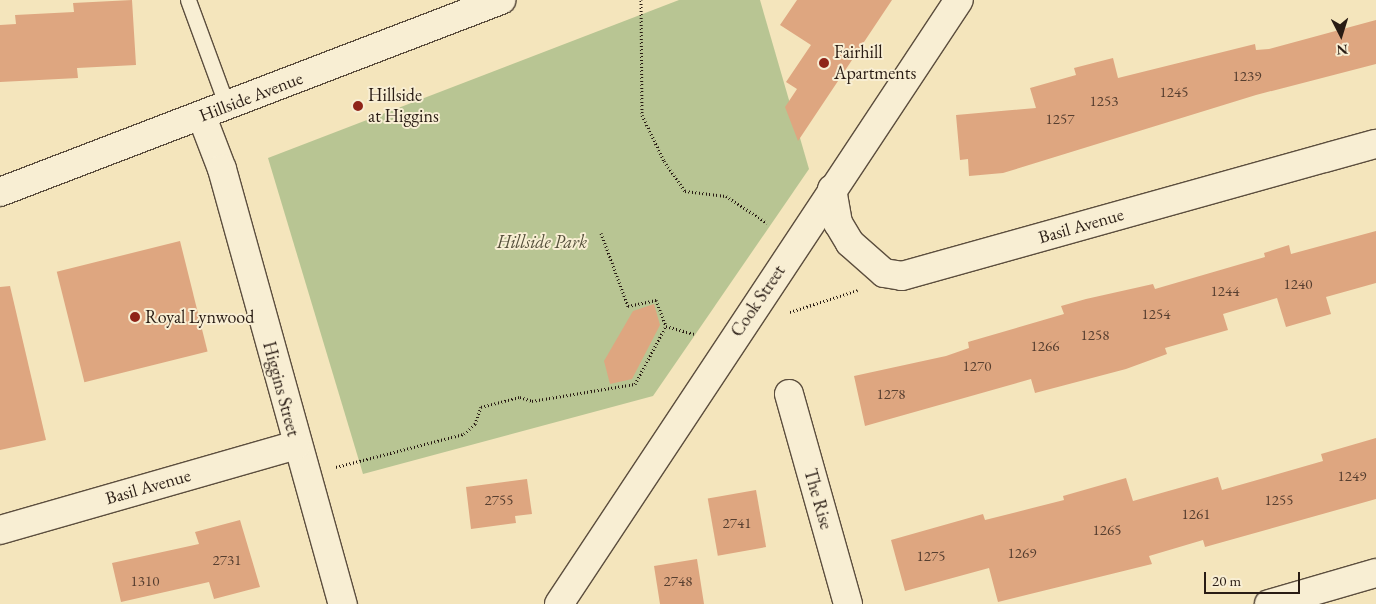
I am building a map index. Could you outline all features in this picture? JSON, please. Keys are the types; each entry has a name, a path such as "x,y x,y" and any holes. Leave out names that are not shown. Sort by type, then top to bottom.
{"street":[{"name":"Hillside Avenue","path":"0,192 500,0"},
{"name":"Cook Street","path":"559,604 832,189 959,0"},
{"name":"Higgins Street","path":"215,111 222,169 296,444 343,604"},
{"name":"Basil Avenue","path":"902,276 1376,144"},
{"path":"832,189 838,223 850,243 884,273 902,276"},
{"name":"The Rise","path":"789,394 848,604"},
{"name":"Basil Avenue","path":"0,530 296,444"},
{"path":"1270,604 1376,574"}],"lane":[{"path":"188,0 215,111"}],"path":[{"path":"641,0 642,115 664,161 685,191 726,196 767,223"},
{"path":"305,474 464,434 475,424 481,407 520,397 532,401 583,389 634,384 666,326 656,300 628,306 601,233"},
{"path":"787,314 902,276"},
{"path":"666,326 694,334"}],"green space":[{"name":"Hillside Park","path":"679,0 760,0 809,169 653,396 363,474 268,158"}],"building":[{"path":"132,0 136,65 77,68 78,78 0,82 0,25 16,24 15,15 74,12 73,3"},
{"name":"Fairhill Apartments","path":"797,0 892,0 798,141 785,107 797,89 786,82 811,45 780,25"},
{"path":"1376,20 1376,64 1256,95 1003,173 969,176 968,159 960,160 956,115 1036,108 1030,88 1076,75 1074,68 1113,58 1118,78 1255,44 1256,50 1269,49"},
{"path":"1376,231 1376,283 1326,297 1331,314 1286,327 1277,298 1223,314 1228,330 1165,348 1167,354 1126,369 1035,393 1031,379 865,426 854,376 946,356 969,348 968,342 1064,314 1061,306 1086,299 1153,284 1155,289 1265,257 1264,253 1289,245 1291,254"},
{"name":"Royal Lynwood","path":"180,241 208,352 84,382 57,272"},
{"path":"10,286 46,440 0,450 0,287"},
{"path":"654,304 660,325 632,379 610,384 604,361 633,311"},
{"path":"1376,438 1376,499 1205,547 1203,540 1149,556 1152,564 998,602 989,568 905,591 891,540 983,514 985,520 1064,500 1063,496 1126,478 1133,501 1218,477 1222,490 1323,461 1321,454"},
{"path":"527,479 532,514 515,516 516,523 471,529 466,487"},
{"path":"756,490 766,547 718,556 708,499"},
{"path":"240,520 260,587 214,599 209,582 121,602 112,563 199,544 195,532"},
{"path":"697,559 704,604 660,604 654,566"}],"place":[{"name":"Fairhill Apartments","path":"824,63"},
{"name":"Hillside at Higgins","path":"358,106"},
{"name":"Royal Lynwood","path":"135,317"}]}
